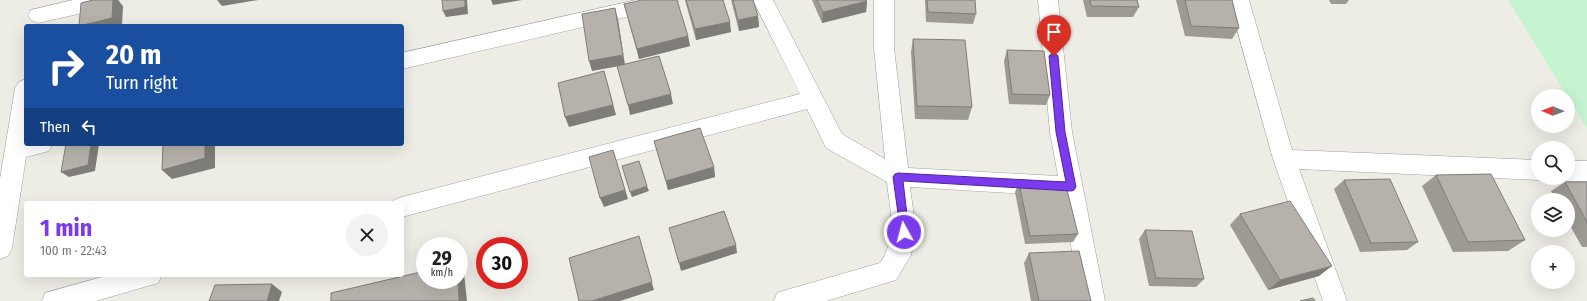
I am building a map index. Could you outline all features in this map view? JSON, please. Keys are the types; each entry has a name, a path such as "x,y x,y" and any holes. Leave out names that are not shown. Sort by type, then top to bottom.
{"street":[{"path":"39,14 109,0"},
{"path":"404,61 669,0"},
{"path":"763,0 834,141 898,177 1071,187"},
{"path":"786,301 888,272 899,255 904,232 884,48 884,0"},
{"path":"1048,0 1061,132 1093,301"},
{"path":"1239,0 1284,159 1335,301"},
{"path":"404,206 812,99"},
{"path":"0,248 24,100"},
{"path":"16,150 33,146"},
{"path":"1284,159 1531,170"},
{"path":"1575,171 1587,171"},
{"path":"54,301 143,277"}],"green space":[{"path":"1508,0 1587,0 1587,129 1575,108 1575,89 1563,89"}],"building":[{"path":"93,0 113,0 112,18 87,24 79,24 81,3"},
{"path":"442,0 465,0 465,7 443,11"},
{"path":"642,0 677,0 688,36 637,49 624,4"},
{"path":"686,0 723,0 730,22 695,29"},
{"path":"733,0 753,0 758,16 738,20"},
{"path":"817,0 866,0 867,1 823,12"},
{"path":"927,0 975,0 976,14 928,12"},
{"path":"1090,0 1137,0 1139,7 1091,6"},
{"path":"1185,0 1232,0 1239,28 1191,26"},
{"path":"615,8 623,55 589,61 582,14"},
{"path":"913,39 965,40 972,107 917,106"},
{"path":"1007,50 1044,51 1050,95 1012,94"},
{"path":"659,56 671,94 628,105 617,66"},
{"path":"604,71 613,105 565,117 558,83"},
{"path":"700,128 714,167 666,181 654,141"},
{"path":"66,146 91,146 88,165 61,172"},
{"path":"163,146 205,146 205,158 162,170"},
{"path":"613,150 625,190 600,198 589,157"},
{"path":"639,161 647,186 630,192 622,166"},
{"path":"1491,174 1525,240 1468,242 1436,175"},
{"path":"1390,179 1418,242 1371,243 1344,180"},
{"path":"1065,182 1078,234 1030,236 1019,183"},
{"path":"1575,182 1587,182 1587,222 1575,200 1575,193 1571,193 1567,185 1575,185"},
{"path":"1290,201 1332,266 1280,280 1240,214"},
{"path":"724,211 736,245 679,263 669,228"},
{"path":"1145,230 1192,231 1204,279 1156,278"},
{"path":"639,236 652,282 592,301 579,301 569,258"},
{"path":"1079,251 1091,301 1039,301 1029,253"},
{"path":"416,273 416,289 458,289 459,301 331,301 331,293"},
{"path":"272,284 267,301 209,301 215,285"},
{"path":"1313,298 1315,301 1300,301"}],"route":[{"path":"904,232 898,177 1071,187 1061,132 1054,56"}]}
